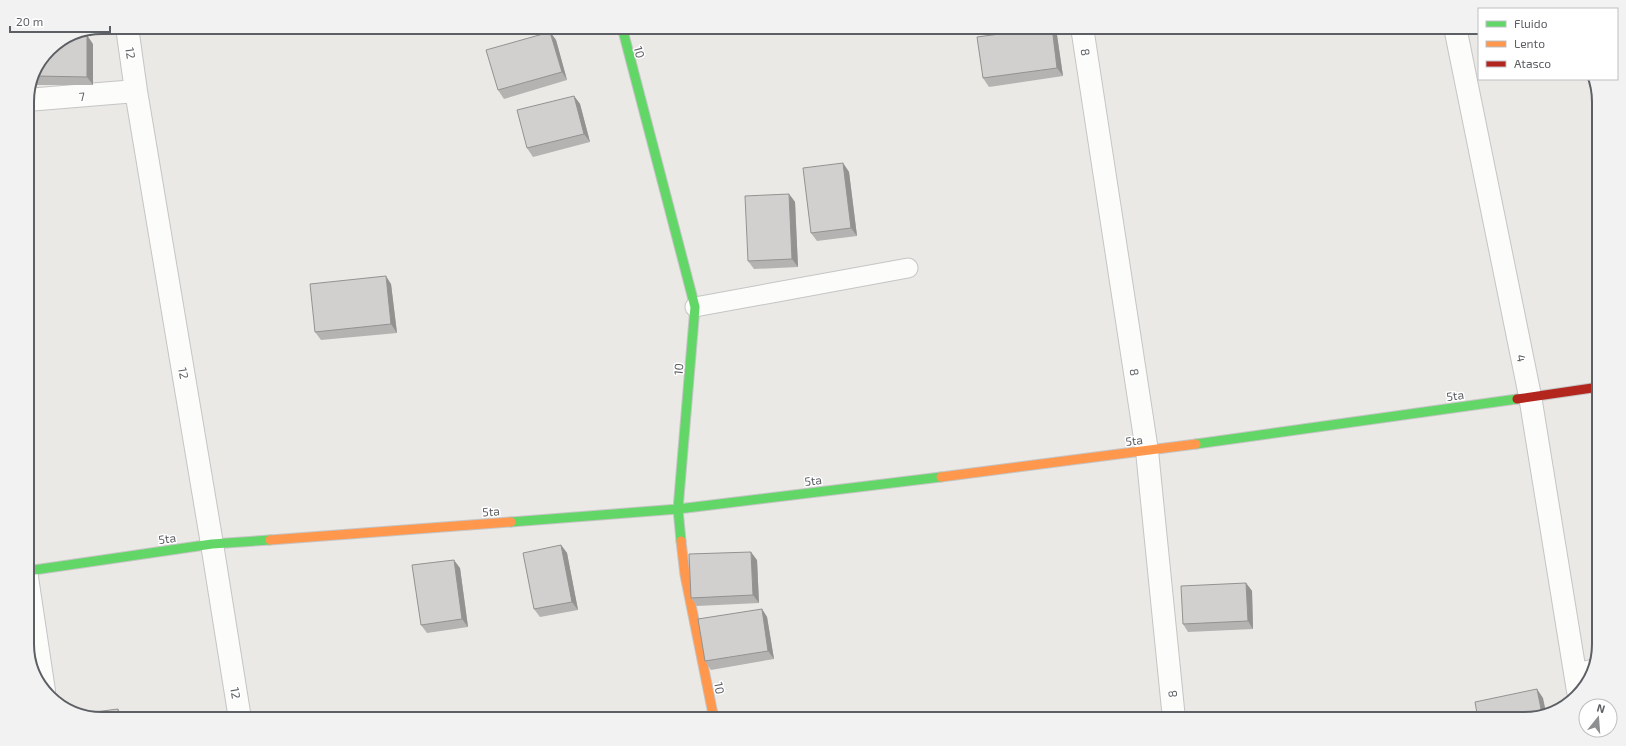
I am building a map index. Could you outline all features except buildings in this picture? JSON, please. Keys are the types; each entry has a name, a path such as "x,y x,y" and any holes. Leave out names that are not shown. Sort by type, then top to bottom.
{"street":[{"name":"12","path":"128,34 136,91 239,712"},
{"name":"10","path":"624,34 696,307 678,508 685,575 713,712"},
{"name":"8","path":"1083,34 1147,451 1173,712"},
{"name":"4","path":"1456,34 1530,396 1583,678"},
{"name":"7","path":"34,99 136,91"},
{"name":"5ta","path":"34,570 212,544 678,508 1147,451 1592,388"},
{"path":"34,624 42,675"}],"lane":[{"path":"696,307 908,268"}],"traffic: fast":[{"path":"624,34 695,307 678,509 681,541"},
{"path":"1196,444 1517,399"},
{"path":"511,522 678,509 941,477"},
{"path":"34,570 212,544 270,540"}],"traffic: slow":[{"path":"941,477 1196,444"},
{"path":"270,540 511,522"},
{"path":"681,541 685,575 713,712"}],"traffic: jam":[{"path":"1517,399 1592,388"}]}
